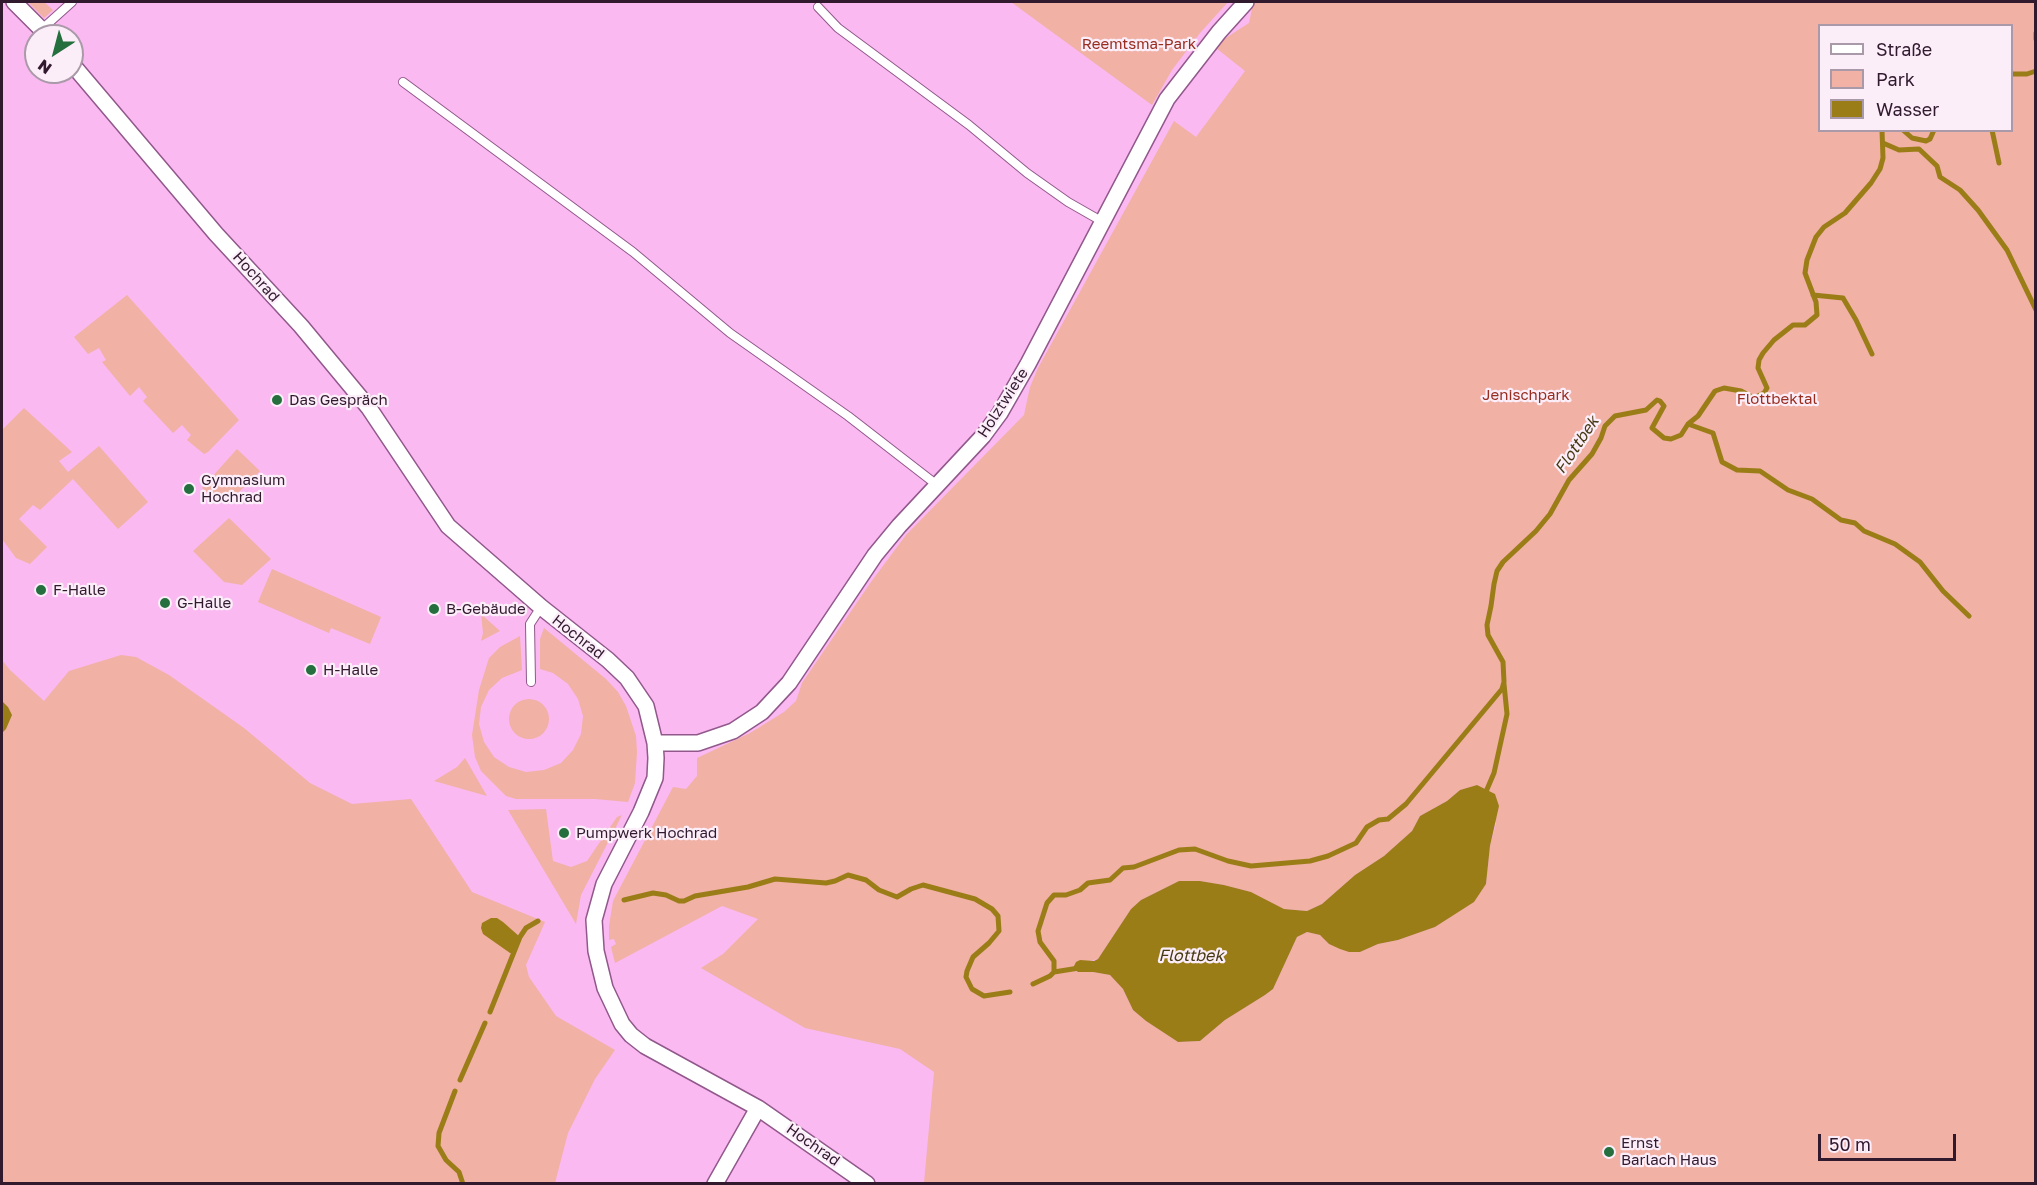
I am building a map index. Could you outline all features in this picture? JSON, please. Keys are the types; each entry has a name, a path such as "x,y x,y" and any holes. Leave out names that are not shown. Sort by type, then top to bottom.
{"street":[{"path":"14,2 36,24"},
{"name":"Holztwiete","path":"655,743 708,741 733,731 762,712 789,683 875,555 983,436 1000,413 1029,364 1167,99 1219,32 1246,2"},
{"name":"Hochrad","path":"84,78 216,234 301,326 369,408 448,526 541,608 608,660 627,678 646,706 655,743 656,769 650,792 604,884 594,920 596,951 605,988 622,1024 638,1040 758,1108 867,1184"},
{"path":"715,1184 758,1108"}],"lane":[{"path":"53,24 72,2"},
{"path":"818,7 838,28 969,125 1027,173 1068,202 1103,222"},
{"path":"403,82 633,252 730,333 848,416 937,485"},
{"path":"531,682 530,624 541,608"}],"green space":[{"path":"28,2 44,2 53,10 44,18"},
{"name":"Reemtsma-Park","path":"1011,2 1228,2 1200,33 1172,70 1152,105"},
{"name":"Jenischpark","path":"1256,2 2035,2 2035,1183 924,1183 934,1072 900,1049 805,1028 701,968 723,954 758,919 722,906 615,963 611,947 616,944 614,939 609,940 613,901 673,787 686,789 697,776 697,758 750,733 784,712 796,701 802,683 906,535 1024,415 1030,387 1038,368 1174,121 1196,137 1245,71 1216,48 1221,41 1249,23 1253,4","holes":["1477,785 1496,823 1490,846 1486,884 1473,902 1435,927 1398,940 1378,944 1360,952 1329,944 1320,935 1307,932 1297,937 1273,989 1225,1020 1200,1041 1178,1042 1146,1021 1133,1010 1123,989 1110,975 1078,972 1089,961 1098,959 1131,909 1141,900 1179,881 1200,881 1224,885 1251,892 1284,909 1307,911 1322,904 1355,875 1384,856 1412,831 1420,816 1447,801 1460,790"]},
{"path":"127,295 239,420 204,454 187,440 191,435 182,425 173,433 143,401 147,397 139,387 130,396 102,362 106,360 99,348 88,354 74,337"},
{"path":"24,408 72,452 59,461 68,472 99,446 148,502 118,529 73,479 40,510 33,505 19,519 47,547 30,564 16,558 2,539 2,430"},
{"path":"237,449 260,471 233,498 213,498 202,488"},
{"path":"229,518 271,559 242,585 224,582 193,551"},
{"path":"272,569 381,617 370,644 331,628 329,633 258,602"},
{"path":"481,614 500,631 481,641 483,633"},
{"path":"544,628 606,679 618,692 626,706 636,736 637,752 635,783 628,802 595,799 516,799 506,796 481,771 475,757 472,735 479,690 489,658 500,647 520,636 522,670 502,678 489,690 481,707 479,724 484,742 494,757 509,767 526,772 544,770 561,763 573,750 581,734 583,716 578,699 568,684 553,673 540,669 540,639"},
{"path":"121,655 136,657 169,675 244,728 310,783 352,804 411,799 472,892 545,922 526,965 529,977 556,1016 615,1050 595,1079 568,1133 555,1183 2,1183 2,660 44,701 69,671"},
{"path":"529,699 537,700 543,705 548,711 548,727 543,733 537,738 529,739 521,738 515,733 510,727 509,719 510,711 515,705 521,700"},
{"path":"465,758 487,796 434,781 457,767"},
{"path":"546,809 553,861 571,867 587,861 617,817 622,815 581,895 576,924 508,810"}],"water":[{"path":"2,701 12,715 2,733"},
{"name":"Flottbek","path":"1477,785 1495,794 1499,806 1490,846 1486,884 1474,902 1435,927 1398,940 1378,944 1360,952 1340,949 1329,944 1320,935 1307,932 1297,937 1273,989 1225,1020 1200,1041 1178,1042 1146,1021 1133,1010 1123,989 1110,975 1078,972 1073,968 1080,960 1098,959 1131,909 1141,900 1179,881 1200,881 1224,885 1251,892 1284,909 1307,911 1322,904 1355,875 1384,856 1412,831 1420,816 1447,801 1460,790"},
{"path":"491,918 497,918 520,937 514,953 510,953 483,934 482,923"}],"waterway":[{"name":"Flottbek","path":"2036,33 2036,39"},
{"name":"Flottbek","path":"2013,74 2027,74 2036,71"},
{"name":"Flottbek","path":"1033,984 1054,972 1054,961 1040,942 1038,931 1047,903 1054,895 1066,895 1080,890 1088,883 1110,880 1123,868 1134,867 1179,850 1195,849 1228,861 1251,866 1310,861 1328,856 1356,843 1367,827 1379,820 1388,819 1406,804 1502,689 1503,662 1488,635 1487,625 1497,571 1503,562 1536,531 1550,514 1569,480 1592,454 1605,426 1615,416 1646,410 1657,400 1660,401 1664,406 1652,428 1664,438 1671,439 1681,435 1688,424 1698,416 1715,391 1724,388 1741,391 1754,398 1764,393 1767,388 1758,368 1759,360 1774,340 1793,325 1805,325 1817,315 1816,302 1805,273 1807,260 1816,237 1824,227 1845,213 1880,169 1883,158 1882,132"},
{"name":"Flottbek","path":"1905,132 1912,138 1926,141 1930,139 1933,132"},
{"path":"1992,132 1999,163"},
{"path":"1883,143 1899,150 1919,149 1937,166 1940,177 1960,190 1978,210 2007,250 2036,310"},
{"path":"1813,295 1843,298 1872,354"},
{"path":"1688,424 1713,433 1722,462 1737,470 1760,471 1788,490 1812,499 1841,520 1855,523 1864,531 1895,544 1920,562 1943,591 1969,616"},
{"name":"Flottbek","path":"1485,794 1494,773 1507,714 1504,684"},
{"name":"Flottbek","path":"624,900 653,893 684,901 695,896 748,887 775,879 826,883 848,875 866,880 879,890 897,897 923,885 975,899 992,909 998,916 999,931 973,957 966,977 972,989 984,996 1010,992"},
{"name":"Flottbek","path":"490,1012 520,937 526,928 538,921"},
{"name":"Flottbek","path":"1054,972 1079,968"},
{"name":"Flottbek","path":"460,1080 485,1023"},
{"name":"Flottbek","path":"455,1091 439,1133 438,1146 446,1160 459,1172 463,1184"}],"place":[{"name":"Das Gespräch","path":"277,400"},
{"name":"Gymnasium Hochrad","path":"189,489"},
{"name":"F-Halle","path":"41,590"},
{"name":"G-Halle","path":"165,603"},
{"name":"B-Gebäude","path":"434,609"},
{"name":"H-Halle","path":"311,670"},
{"name":"Pumpwerk Hochrad","path":"564,833"},
{"name":"Ernst Barlach Haus","path":"1609,1152"}],"park label":[{"name":"Flottbektal","path":"1777,399"}]}
